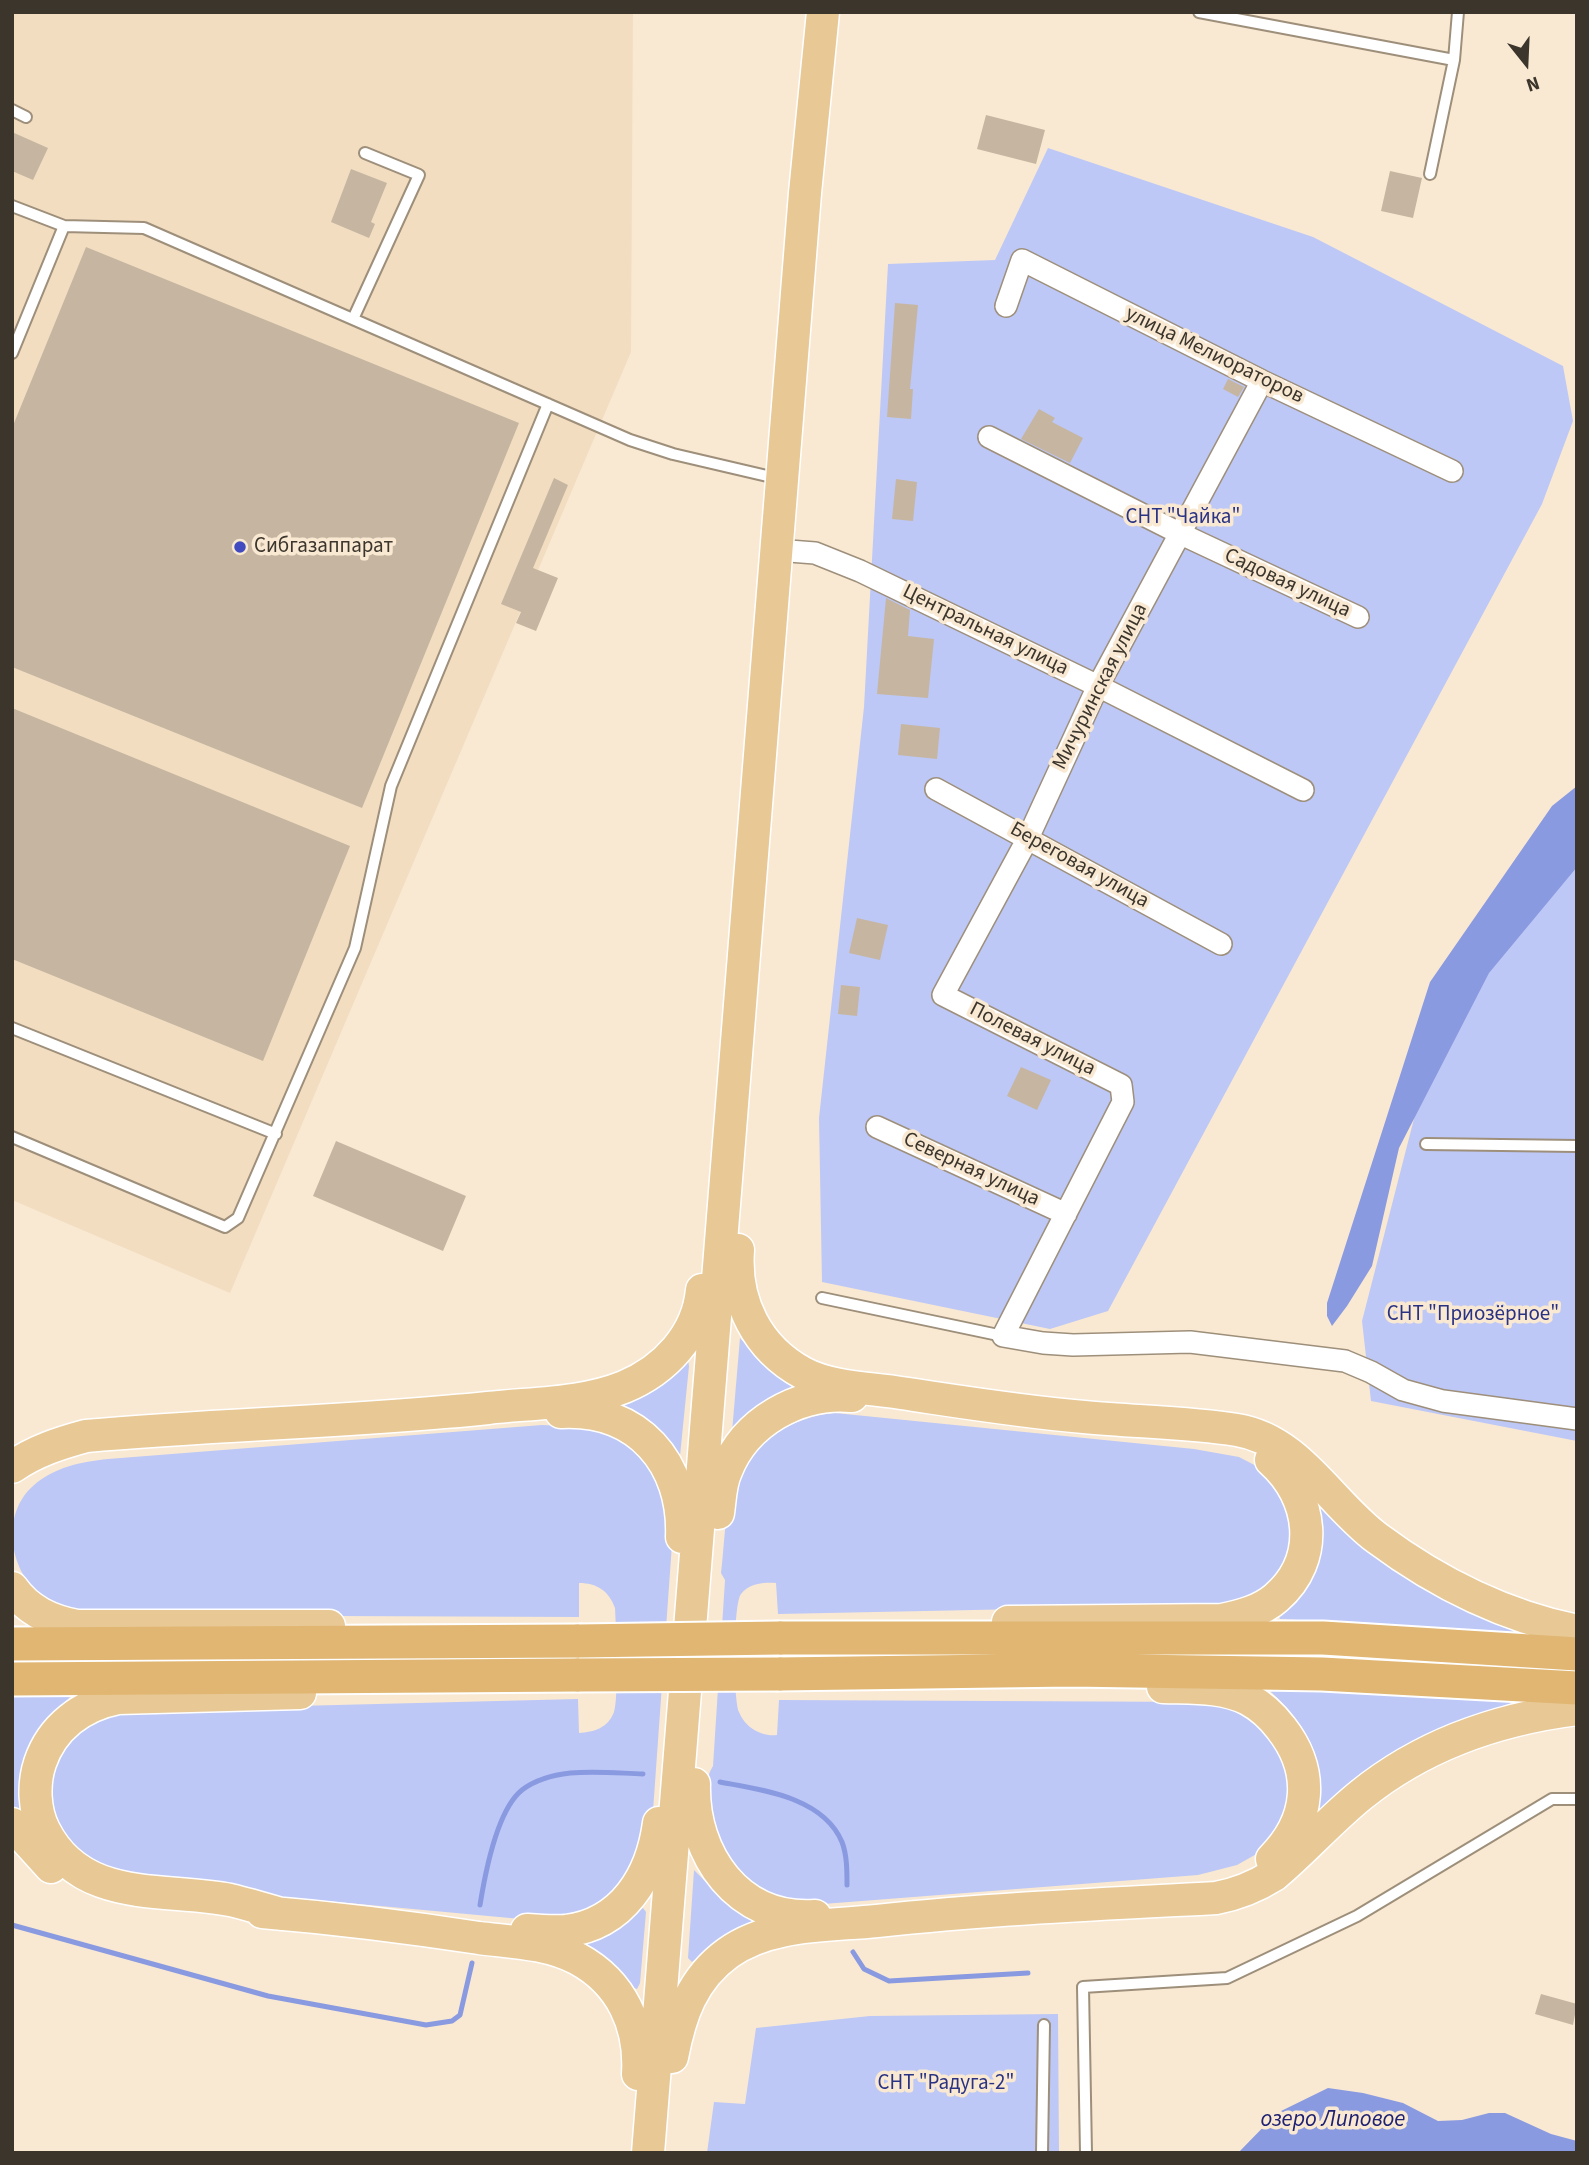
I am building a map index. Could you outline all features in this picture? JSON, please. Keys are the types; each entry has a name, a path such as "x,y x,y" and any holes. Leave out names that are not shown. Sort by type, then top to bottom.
{"highway":[{"path":"12,1644 828,1638 1323,1639 1577,1654"},
{"path":"12,1679 1072,1670 1322,1674 1577,1688"}],"main road":[{"path":"648,2153 804,193 822,12"},
{"path":"763,725 771,831 736,1266 743,1301 752,1324 767,1346 790,1365 812,1377 989,1406 1224,1429 1261,1437 1288,1452 1376,1537 1430,1573 1513,1612 1577,1631"},
{"path":"12,1467 54,1445 86,1436 426,1414 606,1394 643,1378 676,1351 694,1327 699,1313 739,838 763,725"},
{"path":"692,1616 713,1557 720,1494 726,1471 741,1443 763,1422 805,1401 844,1395 928,1404 989,1406"},
{"path":"426,1414 482,1416 586,1413 613,1419 637,1433 662,1457 677,1486 683,1517 681,1556 692,1616"},
{"path":"828,1638 919,1623 1222,1620 1265,1605 1287,1587 1302,1559 1306,1530 1305,1513 1301,1498 1291,1480 1269,1458 1233,1442 1081,1417"},
{"path":"12,1487 33,1468 59,1455 77,1450 223,1435 275,1425"},
{"path":"12,1588 22,1601 45,1616 77,1626 433,1626 528,1641"},
{"path":"826,1674 916,1686 1079,1685 1216,1689 1249,1700 1264,1709 1276,1721 1297,1753 1304,1785 1298,1823 1291,1838 1272,1860 1248,1875 1211,1886 1123,1894 1056,1906"},
{"path":"281,1914 229,1900 115,1887 76,1869 54,1848 41,1825 38,1812 35,1782 44,1752 54,1736 76,1714 103,1701 118,1698 436,1689 529,1675"},
{"path":"664,2153 672,2060 682,2014 690,1996 715,1964 746,1943 773,1933 944,1914 1216,1898 1245,1891 1274,1875 1359,1797 1381,1779 1419,1756 1476,1730 1577,1709"},
{"path":"685,1710 694,1760 693,1808 701,1839 723,1877 746,1898 774,1912 795,1916 876,1912 944,1914"},
{"path":"415,1929 471,1927 554,1932 585,1927 609,1916 640,1883 653,1855 666,1760 685,1710"},
{"path":"12,1824 49,1866 77,1886 92,1892 139,1903 281,1914 415,1929 554,1949 590,1966 612,1986 630,2014 638,2043 631,2153"}],"street":[{"name":"улица Мелиораторов","path":"1006,306 1022,260 1262,381 1452,471"},
{"name":"Мичуринская улица","path":"943,995 1028,838 1098,686 1262,381"},
{"name":"Садовая улица","path":"989,437 1181,534 1358,617"},
{"name":"Центральная улица","path":"776,550 815,553 860,571 1098,686 1303,790"},
{"name":"Береговая улица","path":"936,789 1221,944"},
{"name":"Полевая улица","path":"943,995 1121,1085 1123,1102 1066,1214"},
{"name":"Северная улица","path":"877,1127 1066,1214"},
{"path":"1066,1214 1003,1336 1073,1345 1190,1342 1345,1361 1371,1371 1403,1390 1443,1401 1577,1419"}],"lane":[{"path":"1199,12 1454,60"},
{"path":"1430,173 1454,60 1458,12"},
{"path":"12,110 26,117"},
{"path":"353,319 419,175 365,153"},
{"path":"12,206 64,226 144,228 630,440 673,454 783,479"},
{"path":"12,353 17,333 64,226"},
{"path":"12,1137 225,1227 238,1218 355,948 391,786 548,404"},
{"path":"12,1028 276,1134"},
{"path":"1426,1144 1577,1146"},
{"path":"822,1298 1003,1336"},
{"path":"1086,2153 1083,1987 1227,1978 1357,1916 1552,1798 1577,1799"},
{"path":"1042,2153 1044,2025"}],"shaded area":[{"path":"12,12 633,12 631,352 230,1293 12,1200"}],"green space":[{"name":"СНТ \"Чайка\"","path":"1048,148 1313,237 1563,366 1573,421 1542,504 1108,1311 1050,1329 822,1282 819,1118 864,707 888,264 995,260"},
{"name":"СНТ \"Приозёрное\"","path":"1577,835 1577,1441 1371,1401 1362,1321 1444,1002"},
{"path":"740,1338 773,1372 801,1388 732,1432"},
{"path":"688,1360 680,1456 620,1407 650,1390"},
{"path":"835,1413 1194,1449 1239,1457 1264,1470 1284,1492 1293,1533 1286,1564 1266,1588 1251,1597 1218,1605 778,1614 776,1583 757,1584 741,1594 736,1615 737,1703 739,1712 749,1726 760,1733 777,1735 779,1700 1204,1702 1238,1711 1252,1720 1273,1743 1288,1772 1290,1807 1269,1847 1237,1865 1198,1875 823,1904 791,1900 771,1894 746,1876 726,1851 719,1836 709,1807 707,1791 707,1781 713,1766 725,1580 721,1573 728,1509 739,1475 759,1447 786,1427 802,1420"},
{"path":"542,1425 585,1427 622,1441 637,1450 660,1475 673,1530 653,1811 641,1860 599,1908 553,1922 143,1884 66,1847 47,1798 53,1764 70,1737 97,1718 136,1710 578,1699 579,1733 590,1732 604,1725 614,1712 616,1704 615,1608 602,1589 579,1583 579,1617 95,1615 80,1612 59,1606 40,1595 21,1571 13,1541 13,1526 16,1511 33,1486 68,1466 108,1459"},
{"path":"1320,1505 1512,1628 1513,1632 1280,1619 1279,1616 1304,1589 1319,1558 1322,1533"},
{"path":"1272,1689 1514,1702 1453,1724 1399,1750 1376,1764 1317,1811 1319,1775 1312,1745 1295,1718 1271,1692"},
{"path":"12,1694 71,1696 47,1719 33,1741 26,1763 23,1812 20,1813 12,1805"},
{"path":"694,1870 726,1902 755,1921 755,1925 706,1951 692,1962 688,1958"},
{"path":"643,1908 646,1912 640,1983 637,1989 576,1941"},
{"name":"СНТ \"Радуга-2\"","path":"1058,2014 1059,2153 707,2153 714,2102 745,2104 756,2028 870,2016"}],"water":[{"path":"1577,786 1577,867 1489,973 1399,1148 1372,1266 1332,1326 1327,1316 1327,1303 1430,982 1552,806"},
{"name":"озеро Липовое","path":"1328,2088 1403,2103 1438,2121 1505,2113 1551,2134 1577,2141 1577,2153 1238,2153 1277,2113"}],"building":[{"path":"986,115 1045,130 1036,164 977,149"},
{"path":"12,132 48,148 33,180 12,171"},
{"path":"351,169 387,183 371,222 375,224 369,238 331,222"},
{"path":"1390,171 1422,178 1413,218 1381,211"},
{"name":"Сибгазаппарат","path":"86,247 519,423 362,808 12,667 12,428"},
{"path":"895,303 918,305 910,389 913,389 911,419 887,417"},
{"path":"1228,379 1244,387 1238,397 1223,389"},
{"path":"1039,409 1055,418 1052,422 1083,438 1070,463 1021,439"},
{"path":"554,478 568,485 533,568 558,578 536,631 516,623 521,612 501,604"},
{"path":"896,479 917,482 913,521 892,519"},
{"path":"886,598 910,610 908,636 934,639 928,698 877,694"},
{"path":"12,708 350,846 263,1061 12,959"},
{"path":"901,724 940,728 937,759 898,755"},
{"path":"857,918 888,925 880,960 849,953"},
{"path":"841,985 860,987 857,1016 838,1014"},
{"path":"1021,1067 1051,1080 1037,1110 1007,1096"},
{"path":"336,1141 466,1196 443,1251 313,1196"},
{"path":"1541,1994 1577,2004 1573,2025 1535,2014"}],"waterway":[{"path":"480,1905 499,1827 513,1799 522,1790 535,1782 565,1774 643,1774"},
{"path":"720,1782 790,1798 821,1815 833,1827 842,1842 846,1858 847,1885"},
{"path":"12,1925 268,1996 426,2025 452,2021 460,2015 472,1963"},
{"path":"853,1952 864,1969 889,1981 1028,1973"}],"place":[{"name":"Сибгазаппарат","path":"240,547"}]}
